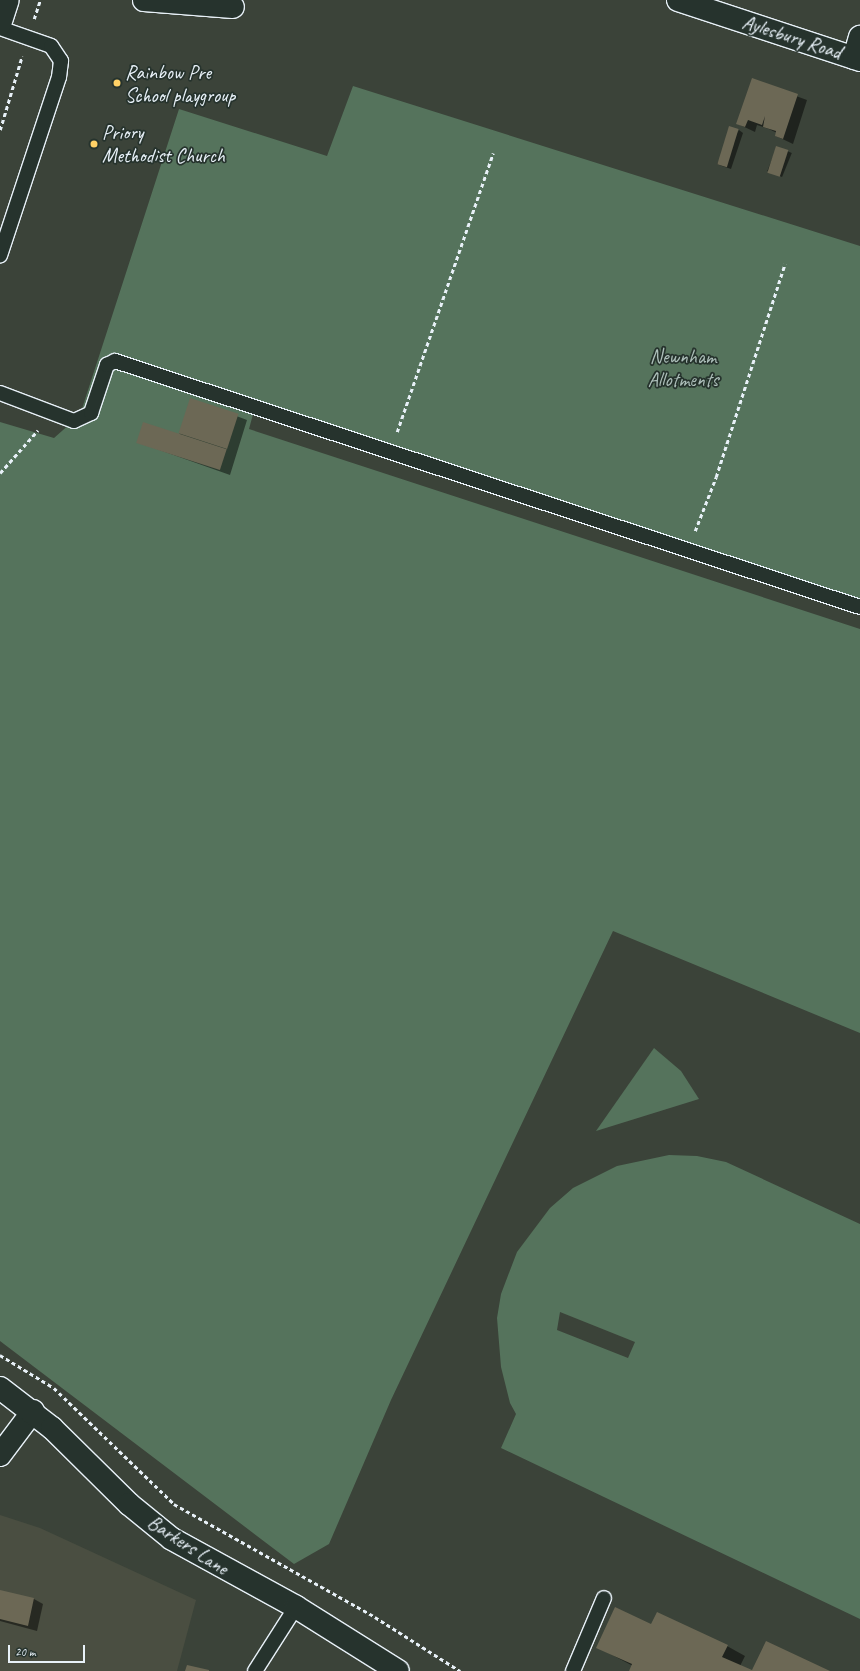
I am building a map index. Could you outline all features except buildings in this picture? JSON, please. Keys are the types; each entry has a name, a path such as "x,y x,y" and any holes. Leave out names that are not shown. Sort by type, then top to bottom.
{"street":[{"path":"0,24 8,0"},
{"name":"Aylesbury Road","path":"678,0 857,59"},
{"path":"148,1 233,7"},
{"path":"857,59 860,37"},
{"name":"Barkers Lane","path":"0,1388 33,1411 75,1448 129,1504 172,1539 296,1607 398,1671"},
{"path":"0,1455 33,1411"}],"lane":[{"path":"0,28 50,46 61,61 59,77 0,255"},
{"path":"0,393 74,421 91,413 107,364 115,361 860,607"},
{"path":"573,1671 604,1598"},
{"path":"255,1671 296,1607"}],"path":[{"path":"0,130 40,0"},
{"path":"390,453 493,153"},
{"path":"687,550 716,477 784,264"},
{"path":"0,473 36,431 74,421"},
{"path":"0,1355 54,1388 174,1504 375,1617 460,1671"}],"shaded area":[{"path":"0,1515 40,1528 196,1600 177,1671 0,1671"}],"green space":[{"name":"Newnham Allotments","path":"353,86 860,246 860,602 255,407 249,429 860,629 860,1033 613,931 391,1400 329,1544 294,1564 0,1341 0,422 54,438 80,415 179,109 327,156"},
{"path":"654,1048 681,1071 699,1099 596,1131"},
{"path":"669,1155 697,1156 726,1162 860,1224 860,1619 501,1448 516,1414 510,1403 501,1367 497,1318 501,1294 517,1252 550,1208 573,1188 617,1166","holes":["560,1312 635,1342 628,1358 557,1330"]}],"place":[{"name":"Rainbow Pre School playgroup","path":"117,83"},
{"name":"Priory Methodist Church","path":"94,144"}]}
